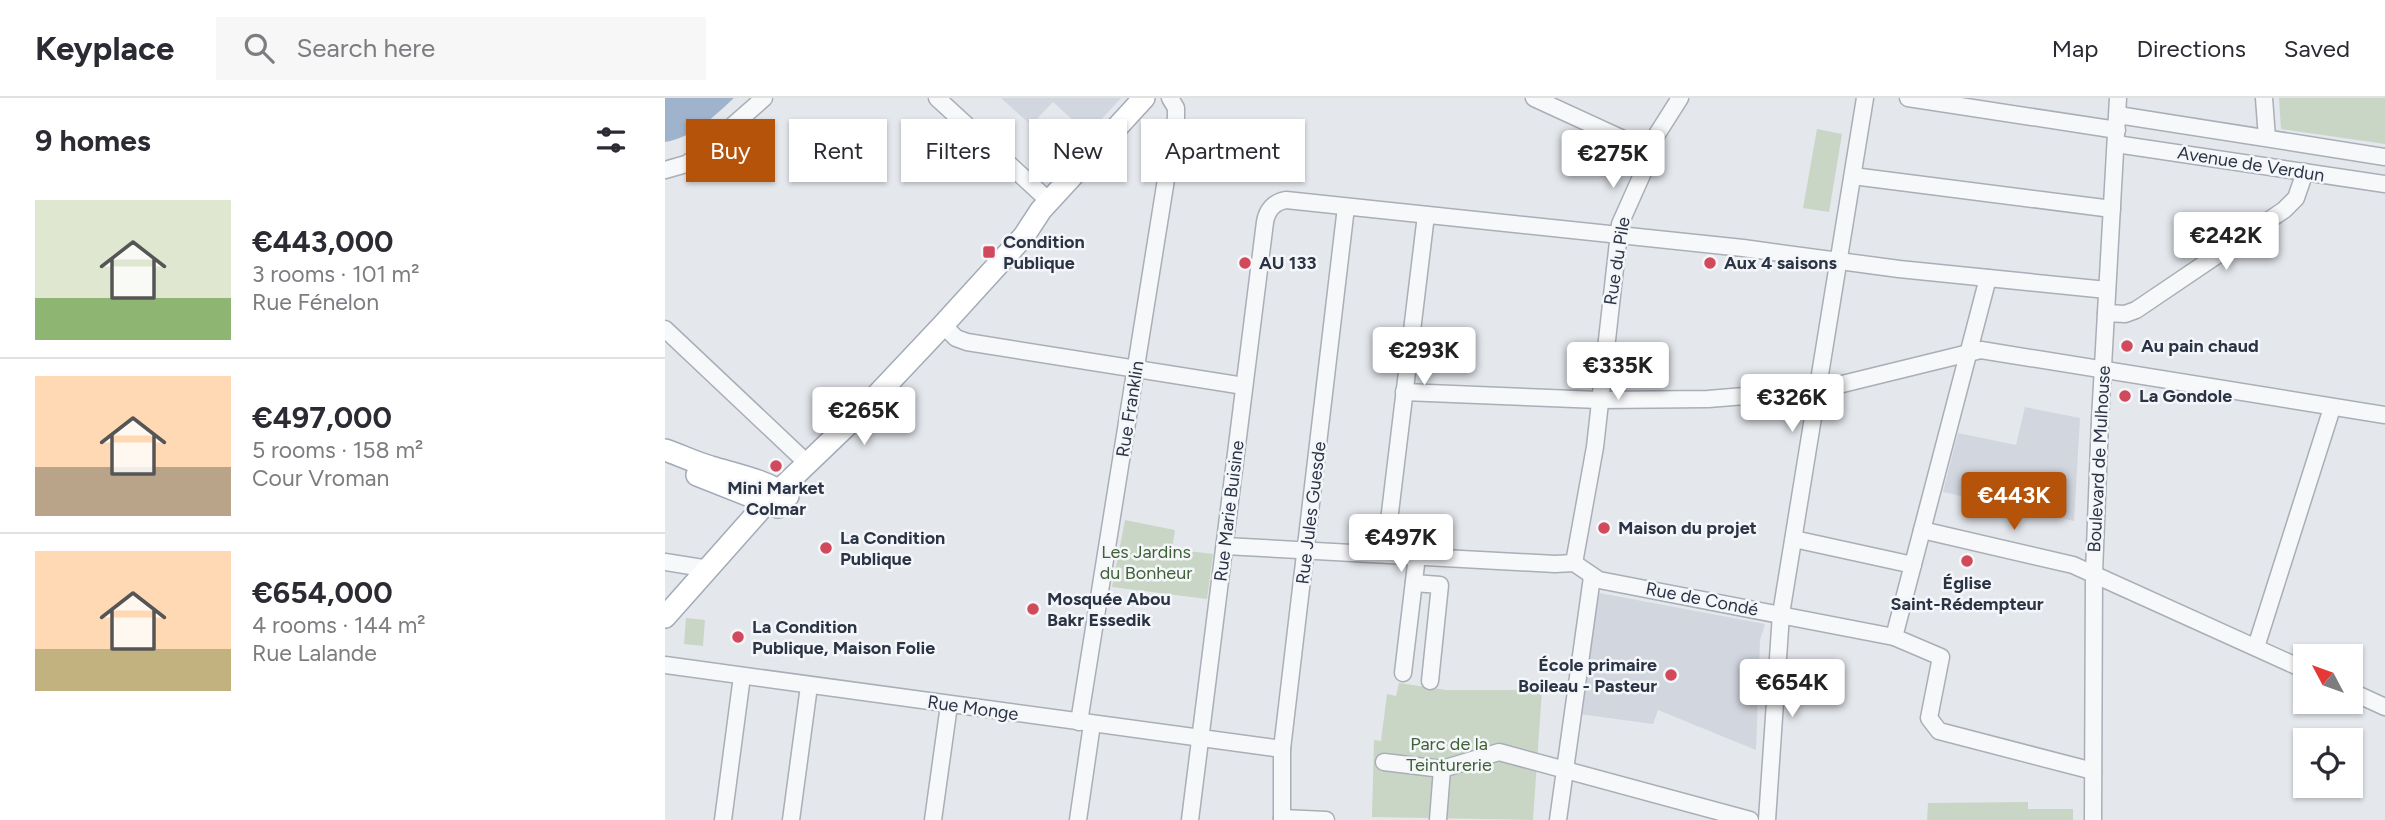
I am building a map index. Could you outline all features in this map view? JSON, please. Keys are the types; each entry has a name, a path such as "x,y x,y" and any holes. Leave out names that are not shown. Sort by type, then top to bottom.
{"main road":[{"path":"665,617 709,569 741,546 807,463 861,412 943,325 1024,236 1049,201 1144,98"},
{"path":"779,499 866,413 913,356"},
{"path":"665,450 709,467 733,471 779,499"},
{"path":"665,462 779,499"}],"street":[{"path":"665,170 686,164 697,157 764,98"},
{"path":"937,98 1049,201"},
{"name":"Rue Franklin","path":"1078,820 1085,723 1136,369 1176,117 1176,108 1170,98"},
{"path":"1534,98 1647,150"},
{"name":"Rue du Pile","path":"1574,563 1593,457 1618,234 1624,209 1644,168 1647,150 1680,98"},
{"path":"1767,820 1781,614 1865,98"},
{"path":"1908,98 2117,130"},
{"name":"Boulevard de Mulhouse","path":"2093,820 2094,573 2119,98"},
{"path":"2265,98 2267,138"},
{"name":"Avenue de Verdun","path":"2117,130 2267,138 2385,156"},
{"name":"Avenue de Verdun","path":"2117,130 2305,172 2385,184"},
{"path":"2106,313 2125,314 2136,310 2284,211 2296,198 2305,172"},
{"path":"1853,176 2112,209"},
{"name":"Rue Marie Buisine","path":"1189,820 1267,213 1274,205 1286,200 1346,207"},
{"path":"1346,207 1618,234 1899,269 2107,290"},
{"name":"Rue Jules Guesde","path":"1282,819 1282,749 1346,207"},
{"path":"1385,554 1426,215"},
{"path":"1894,637 1988,278"},
{"path":"943,325 956,338 967,342 1244,386"},
{"path":"665,329 807,463"},
{"path":"1404,392 1599,400 1697,400 1818,390 1970,351 1990,351 2385,415"},
{"path":"2256,647 2332,408"},
{"path":"1922,530 2073,565 2293,664"},
{"path":"1794,539 1913,565"},
{"path":"1225,546 1574,563"},
{"path":"1403,673 1417,556"},
{"path":"665,562 709,569"},
{"name":"Rue de Condé","path":"1574,563 1599,580 1894,637 1941,657 1929,718 1939,731 2093,771"},
{"path":"1558,820 1592,577"},
{"path":"1414,583 1440,585 1430,681"},
{"name":"Rue Monge","path":"665,665 1282,749"},
{"path":"723,820 742,676"},
{"path":"791,820 809,686"},
{"path":"2363,697 2385,707"},
{"path":"933,820 949,705"},
{"path":"1384,762 1442,769 1499,752 1749,820"},
{"path":"1438,820 1442,769"},
{"path":"1282,819 1326,820"}],"shaded area":[{"path":"1001,98 1121,98 1102,119 1072,119 1053,102 1037,119 1029,119 1029,123"},
{"path":"2025,407 2080,418 2074,521 1943,492 1958,433 2016,445"},
{"name":"École primaire Boileau - Pasteur","path":"1594,592 1765,624 1760,640 1756,750 1658,710 1653,724 1579,714"}],"green space":[{"path":"2279,98 2385,98 2385,144 2281,129"},
{"path":"1817,129 1842,134 1829,212 1803,208"},
{"name":"Les Jardins du Bonheur","path":"1125,520 1175,530 1172,549 1213,554 1207,599 1112,587"},
{"path":"686,618 705,620 703,646 684,644"},
{"name":"Parc de la Teinturerie","path":"1399,683 1446,690 1542,690 1533,820 1372,817 1374,740 1381,741 1387,694 1396,696"},
{"path":"2028,802 2028,809 2073,809 2073,820 1927,820 1928,803"}],"water":[{"path":"665,98 734,98 711,119 686,119 686,135 665,142"}],"place":[{"name":"Condition Publique","path":"989,252"},
{"name":"AU 133","path":"1245,263"},
{"name":"Aux 4 saisons","path":"1710,263"},
{"name":"Au pain chaud","path":"2127,346"},
{"name":"La Gondole","path":"2125,396"},
{"name":"Mini Market Colmar","path":"776,466"},
{"name":"Maison du projet","path":"1604,528"},
{"name":"La Condition Publique","path":"826,548"},
{"name":"Église Saint-Rédempteur","path":"1967,561"},
{"name":"Mosquée Abou Bakr Essedik","path":"1033,609"},
{"name":"La Condition Publique, Maison Folie","path":"738,637"},
{"name":"École primaire Boileau - Pasteur","path":"1671,675"}]}
